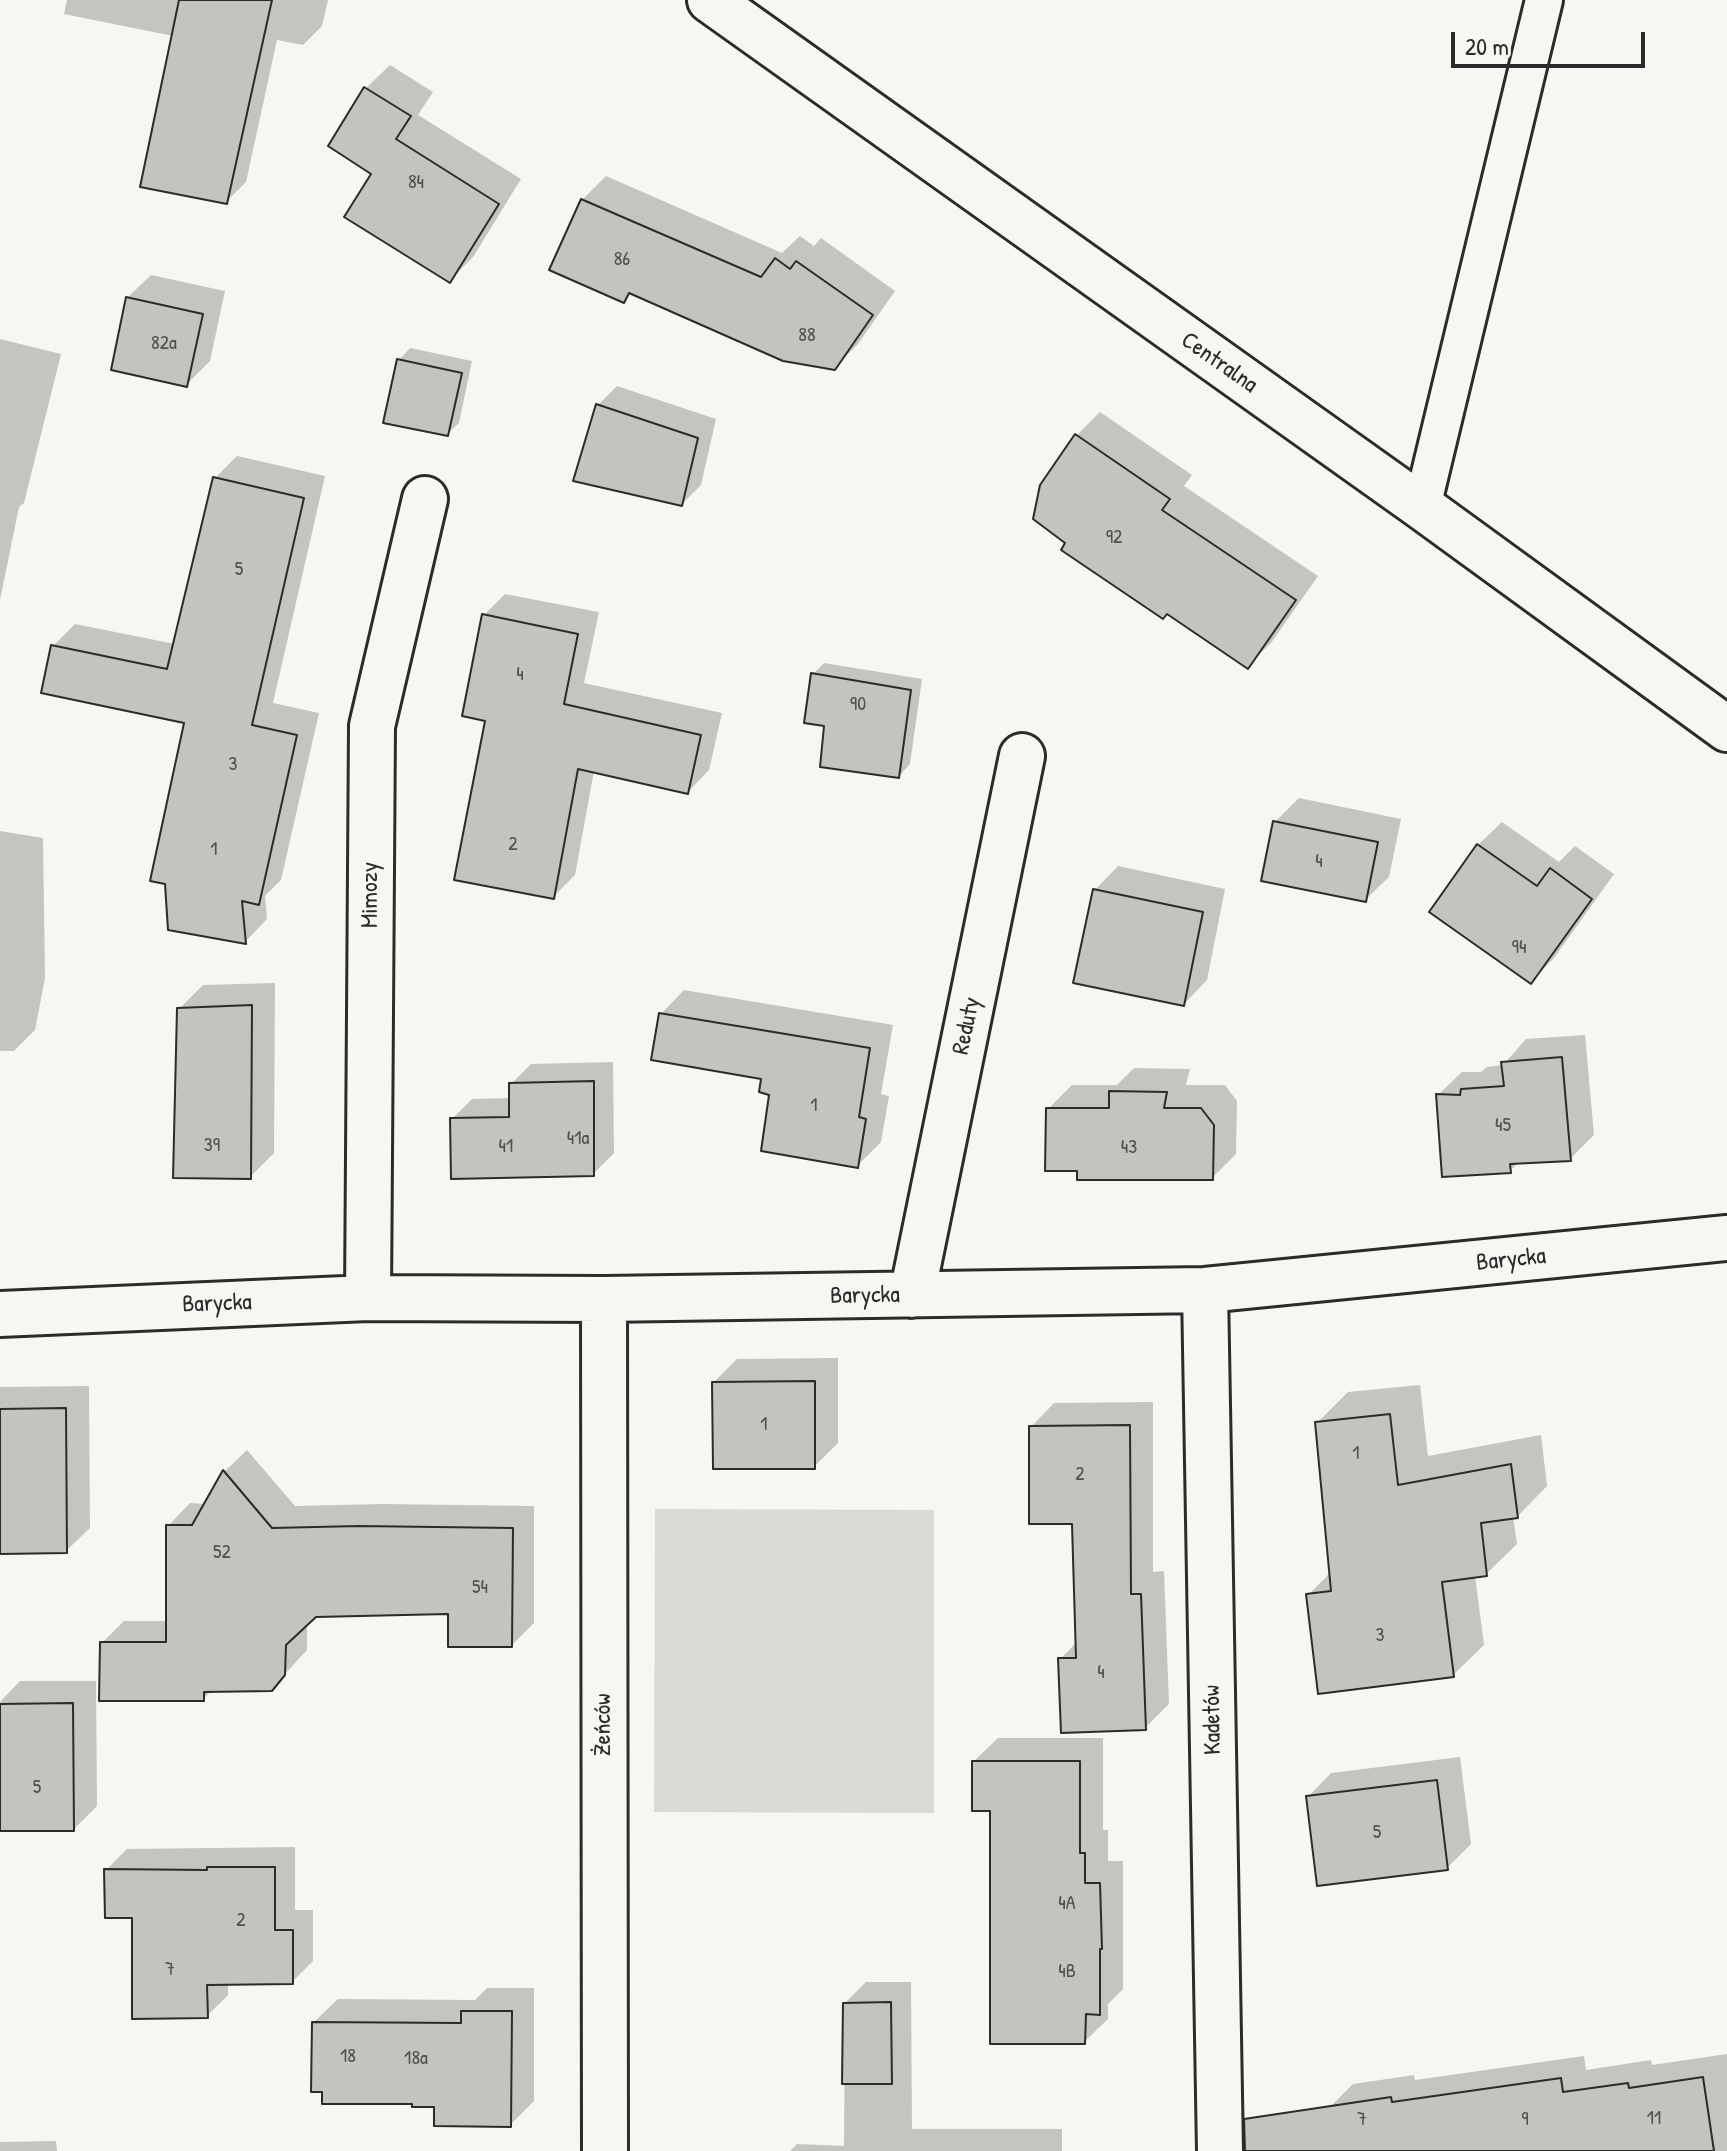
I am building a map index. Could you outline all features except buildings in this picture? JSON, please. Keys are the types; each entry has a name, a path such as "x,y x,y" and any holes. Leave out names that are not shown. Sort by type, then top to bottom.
{"street":[{"name":"Centralna","path":"710,0 1422,507 1727,729"},
{"name":"Mimozy","path":"368,1298 372,726 425,499"},
{"name":"Reduty","path":"912,1295 1022,756"},
{"name":"Barycka","path":"0,1314 368,1298 604,1299 1205,1290 1727,1238"},
{"name":"Kadetów","path":"1205,1290 1220,2151"},
{"name":"Żeńców","path":"604,1299 605,2151"}],"lane":[{"path":"1422,507 1544,0"}],"shaded area":[{"path":"655,1509 934,1510 934,1813 654,1812"}]}
